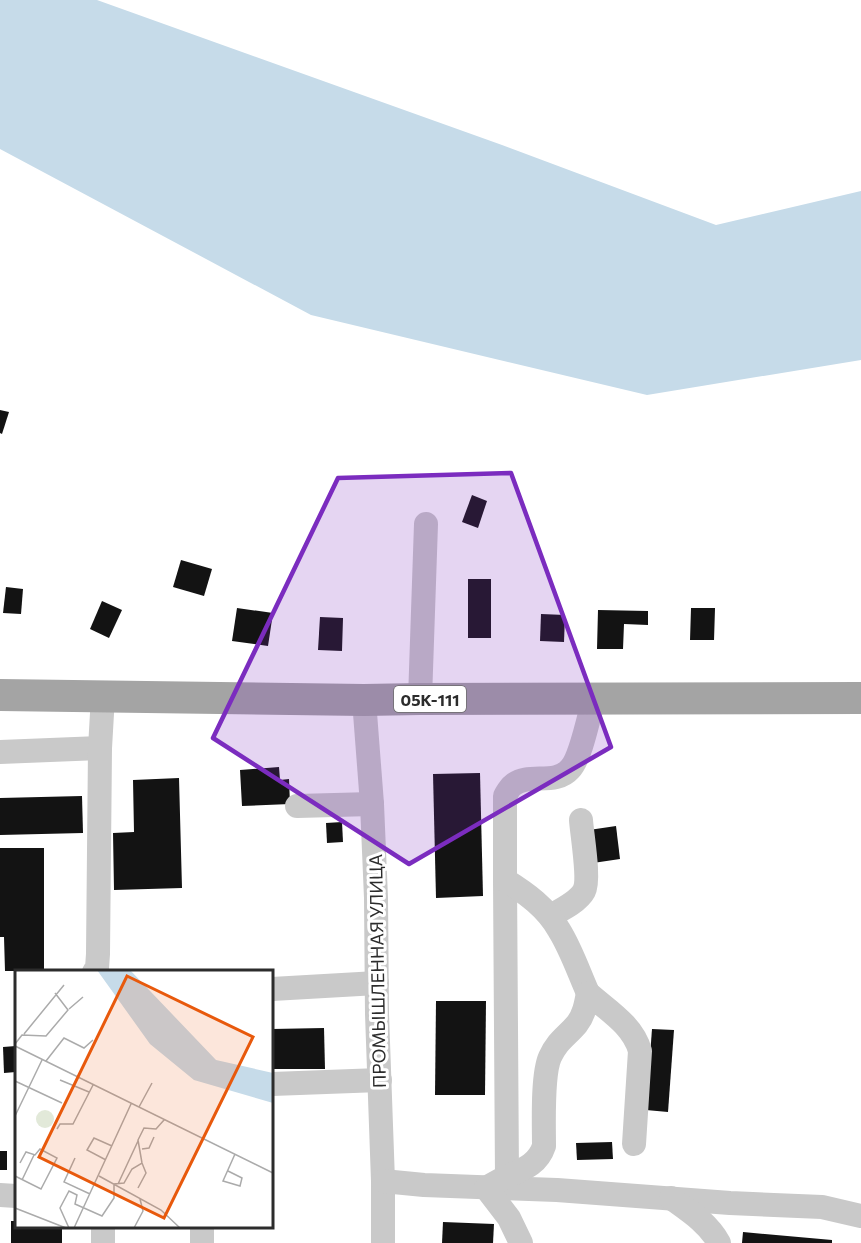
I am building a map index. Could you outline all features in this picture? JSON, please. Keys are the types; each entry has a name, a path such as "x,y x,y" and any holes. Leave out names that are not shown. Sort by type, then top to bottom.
{"main road":[{"name":"05К-111","path":"0,695 364,700 861,698"}],"lane":[{"path":"420,699 426,524"},
{"path":"96,970 98,954 100,748 103,696"},
{"path":"521,1243 496,1182 505,880 505,796 512,786 523,780 552,778 565,774 572,768 577,759 594,698"},
{"name":"ПРОМЫШЛЕННАЯ УЛИЦА","path":"364,700 372,804 384,1181 383,1243"},
{"path":"0,752 100,748"},
{"path":"297,807 372,804"},
{"path":"550,916 584,892 587,881 580,820"},
{"path":"505,880 532,898 550,916 560,930 588,993 626,1026 637,1041 640,1050 634,1144"},
{"path":"273,989 377,983"},
{"path":"496,1182 531,1165 542,1153 546,1071 549,1059 559,1041 578,1023 585,1011 588,993"},
{"path":"273,1084 380,1080"},
{"path":"384,1181 424,1185 496,1182 557,1190 730,1203 822,1207 861,1216"},
{"path":"0,1195 15,1196"},
{"path":"671,1198 710,1229 720,1243"}],"highlighted area":[{"path":"511,473 611,747 409,864 213,738 338,478"}],"water":[{"path":"0,0 97,0 502,145 716,225 861,191 861,360 647,395 311,315 0,149"}],"building":[{"path":"0,410 9,412 2,434 0,433"},
{"path":"472,495 487,501 478,528 462,522"},
{"path":"181,560 212,569 204,596 173,587"},
{"path":"468,579 491,579 491,638 468,638"},
{"path":"6,587 23,589 21,614 3,613"},
{"path":"102,601 122,610 109,638 90,629"},
{"path":"237,608 273,613 268,646 232,641"},
{"path":"691,608 715,608 714,640 690,640"},
{"path":"598,610 648,611 648,625 624,624 623,649 597,649"},
{"path":"541,614 565,615 564,642 540,641"},
{"path":"320,617 343,618 342,651 318,650"},
{"path":"279,767 280,780 289,779 290,804 242,806 240,770"},
{"path":"480,773 483,896 436,898 433,774"},
{"path":"179,778 182,888 114,890 113,833 134,832 133,780"},
{"path":"82,796 83,833 0,835 0,798"},
{"path":"342,822 343,842 327,843 326,823"},
{"path":"616,826 620,859 593,863 589,830"},
{"path":"0,848 44,848 44,970 5,971 4,937 0,937"},
{"path":"436,1001 486,1001 485,1095 435,1095"},
{"path":"324,1028 325,1069 273,1069 273,1029"},
{"path":"652,1029 674,1030 668,1112 646,1110"},
{"path":"15,1046 15,1072 4,1073 3,1047"},
{"path":"612,1142 613,1159 577,1160 576,1143"},
{"path":"0,1151 7,1151 7,1170 0,1170"},
{"path":"11,1221 15,1221 15,1228 62,1228 62,1243 11,1243"},
{"path":"443,1222 494,1224 493,1243 442,1243"},
{"path":"743,1232 832,1240 832,1243 742,1243"}]}
